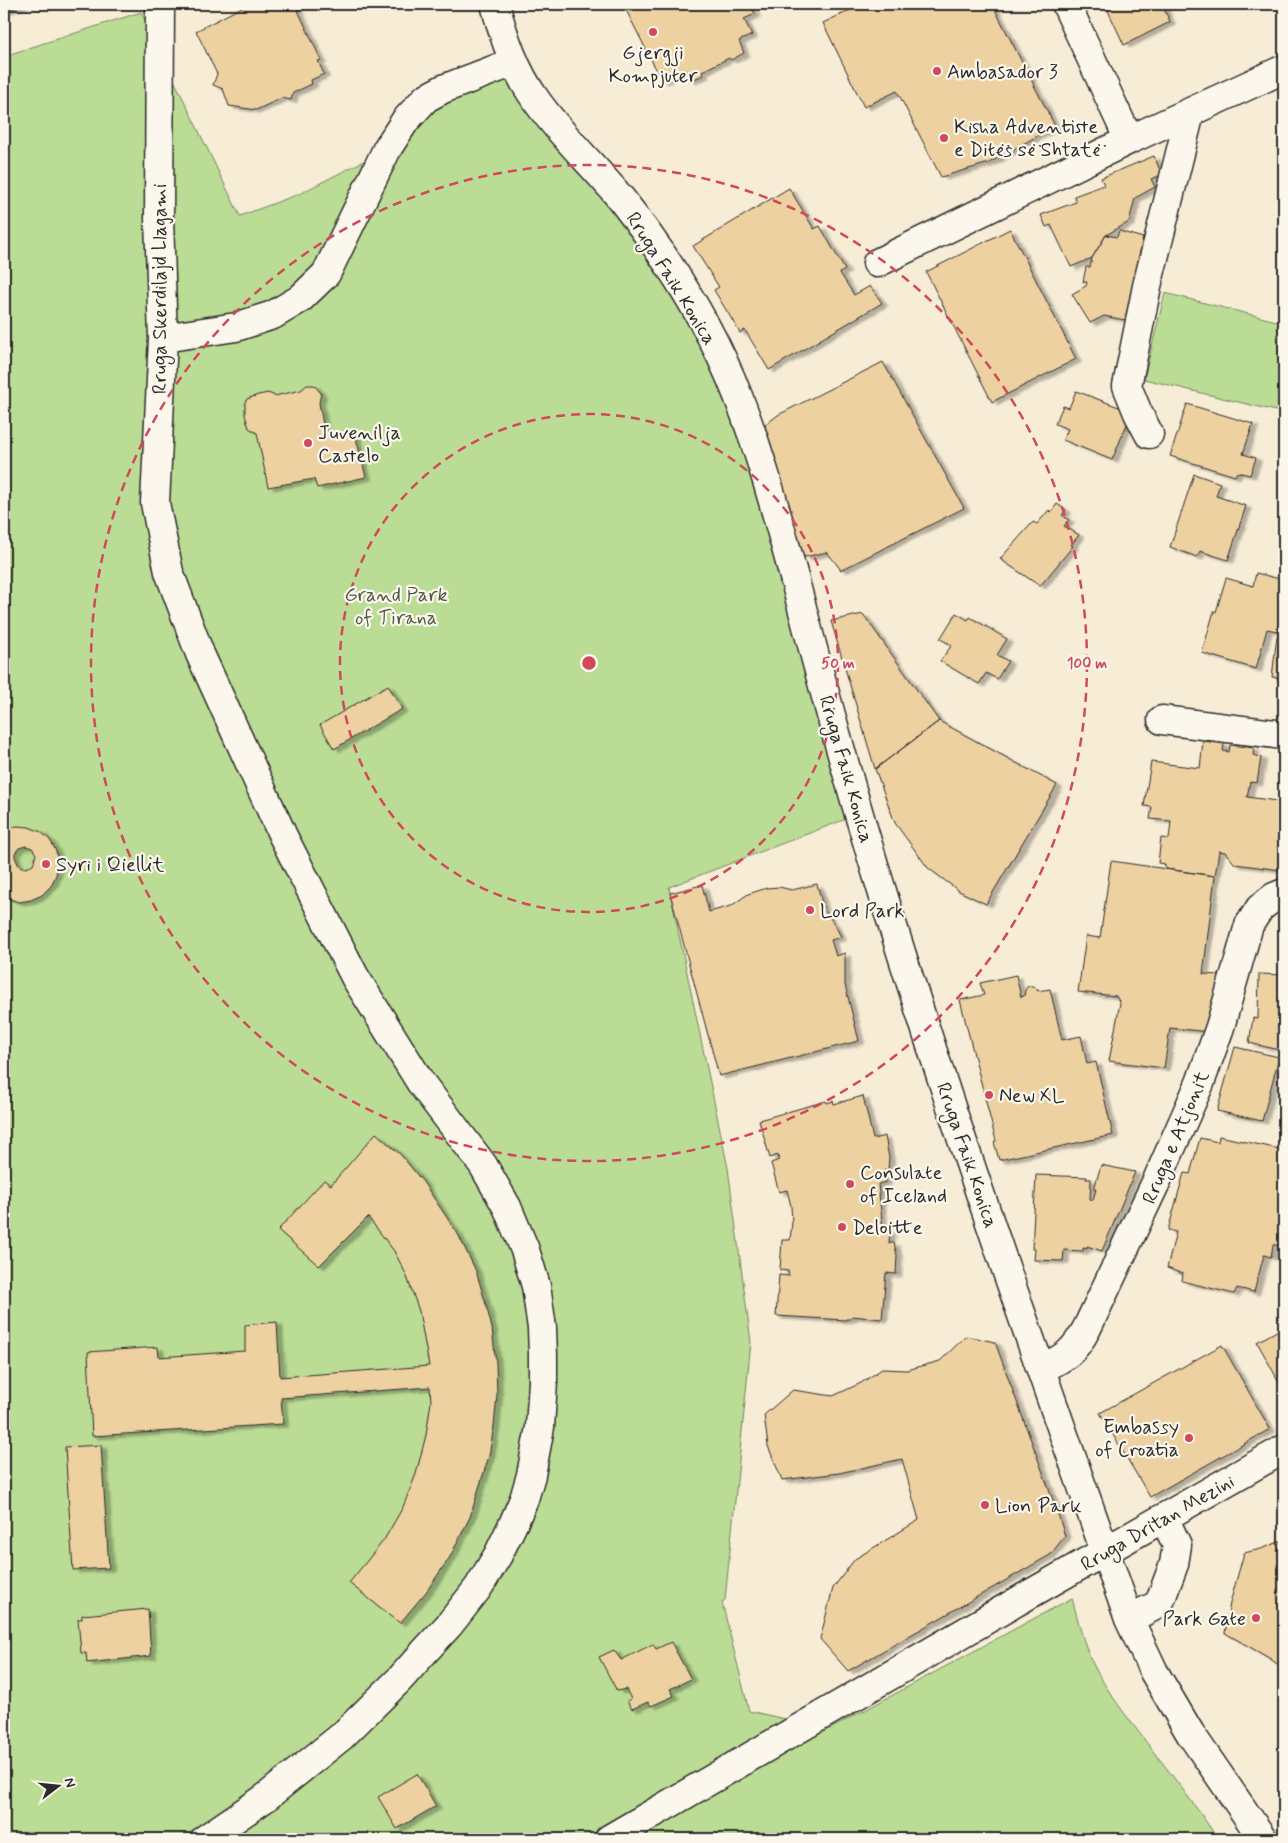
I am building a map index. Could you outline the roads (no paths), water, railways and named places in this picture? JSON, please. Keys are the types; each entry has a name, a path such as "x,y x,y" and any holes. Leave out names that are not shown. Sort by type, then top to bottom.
{"street":[{"name":"Rruga Skerdilajd Llagami","path":"160,4 159,219 163,338 155,503 169,572 200,654 283,836 355,977 421,1083 483,1165 507,1207 525,1250 536,1286 542,1328 544,1382 536,1454 524,1499 498,1555 478,1588 449,1625 363,1716 301,1770 205,1839"},
{"name":"Rruga Faik Konica","path":"495,4 514,62 538,103 604,179 644,231 694,306 731,377 757,445 774,498 849,780 878,879 942,1078 1130,1620 1154,1672 1190,1733 1263,1839"},
{"path":"1066,4 1129,140"},
{"path":"163,338 236,327 273,315 300,299 326,274 387,149 405,121 426,98 443,89 514,62"},
{"path":"878,263 903,249 1129,140 1284,69"},
{"path":"1149,434 1127,386 1147,286 1190,113"},
{"path":"1162,720 1284,735"},
{"name":"Rruga e Atjonit","path":"1042,1369 1064,1358 1075,1348 1087,1328 1158,1178 1203,1075 1220,1027 1249,925 1260,908 1274,897 1284,893"},
{"name":"Rruga Dritan Mezini","path":"609,1839 1030,1594 1284,1449"},
{"path":"1130,1620 1159,1604 1169,1580 1177,1546 1164,1518"}],"place":[{"name":"Gjergji Kompjuter","path":"653,32"},
{"name":"Ambasador 3","path":"937,71"},
{"name":"Kisha Adventiste e Ditës së Shtatë","path":"944,138"},
{"name":"Juvenilja Castelo","path":"308,443"},
{"name":"Syri i Qiellit","path":"46,864"},
{"name":"Lord Park","path":"810,910"},
{"name":"New XL","path":"989,1095"},
{"name":"Consulate of Iceland","path":"850,1184"},
{"name":"Deloitte","path":"842,1227"},
{"name":"Embassy of Croatia","path":"1189,1438"},
{"name":"Lion Park","path":"985,1505"},
{"name":"Park Gate","path":"1256,1618"}],"park label":[{"name":"Grand Park of Tirana","path":"396,606"}]}
